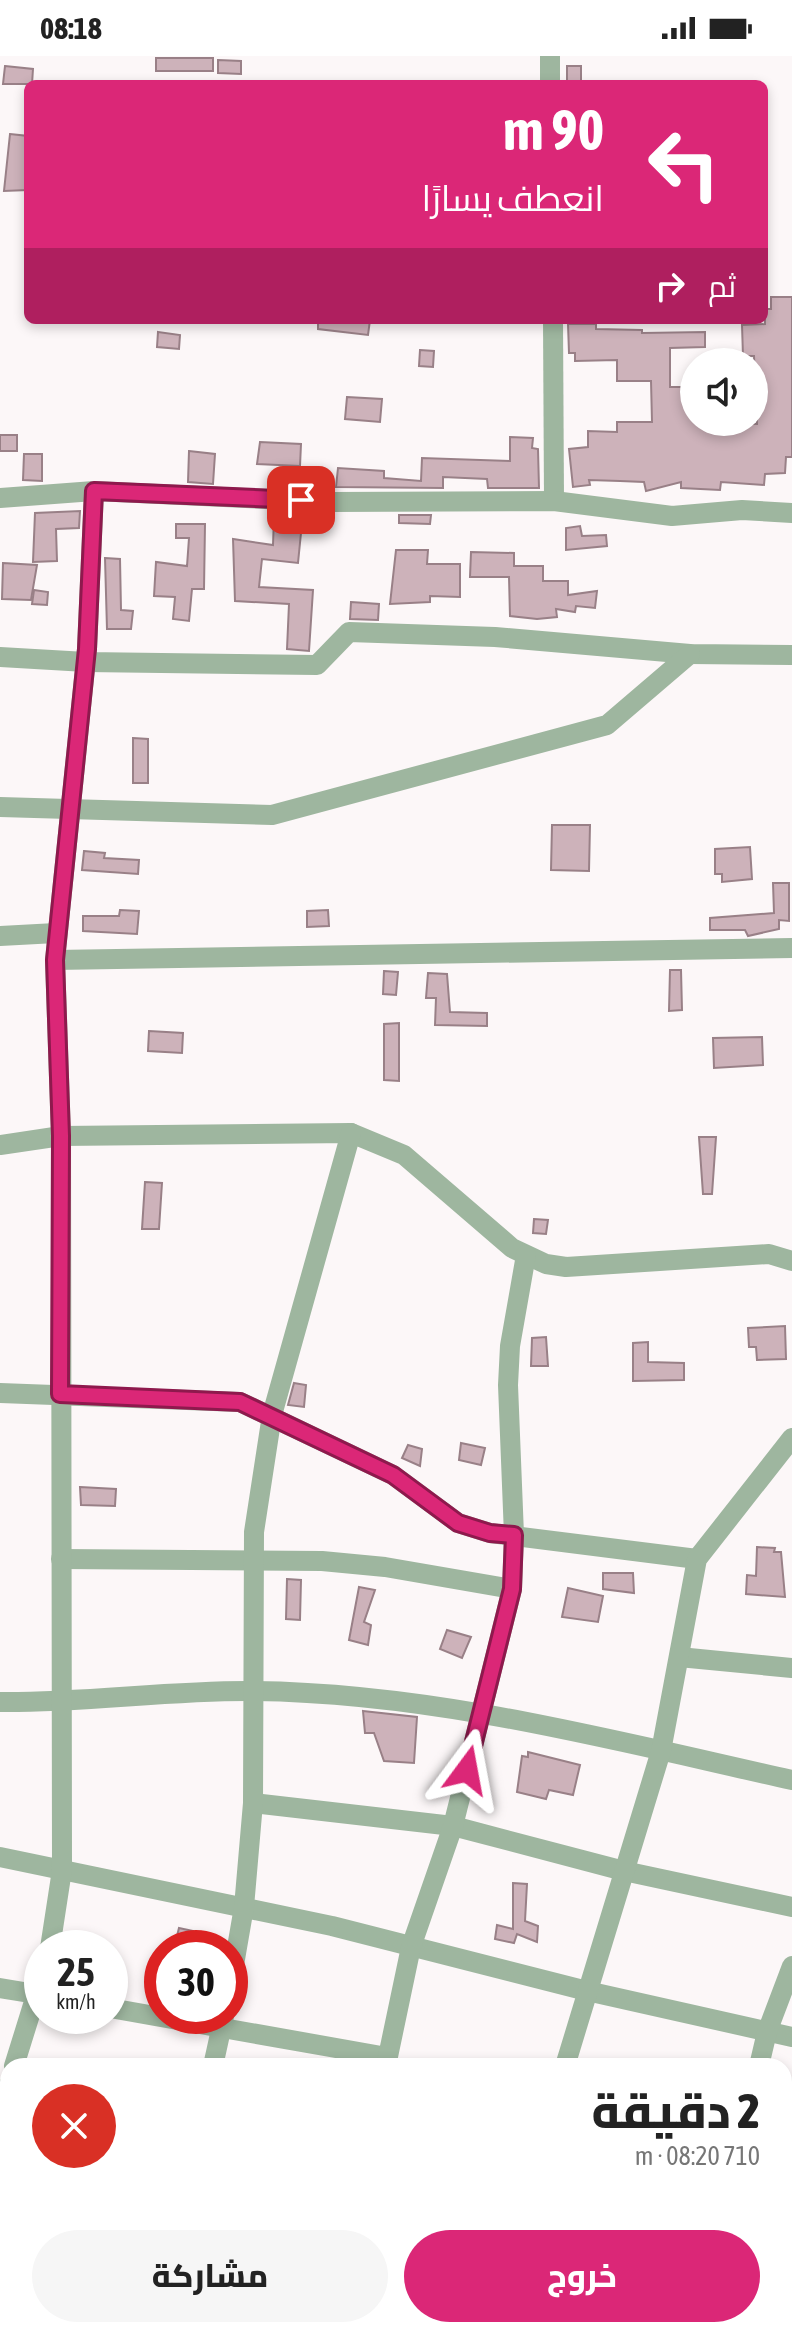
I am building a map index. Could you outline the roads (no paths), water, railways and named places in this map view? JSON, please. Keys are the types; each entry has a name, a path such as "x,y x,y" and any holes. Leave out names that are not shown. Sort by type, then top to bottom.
{"street":[{"path":"550,56 550,80"},
{"path":"553,324 554,501"},
{"path":"53,1930 62,1870 61,1136 55,960 86,662 94,491"},
{"path":"0,498 94,491 331,502 554,501 672,516 742,510 792,513"},
{"path":"0,657 86,662 317,665 349,632 495,637 690,654 792,655"},
{"path":"0,807 272,815 607,725 690,654"},
{"path":"0,936 56,933"},
{"path":"55,960 792,948"},
{"path":"240,1930 253,1803 254,1532 272,1415 351,1133"},
{"path":"0,1145 61,1136 351,1133 404,1155 499,1238 526,1255 566,1267 769,1254 792,1261"},
{"path":"388,2058 411,1947 453,1826 512,1589 514,1535 508,1385 510,1346 526,1255"},
{"path":"0,1393 222,1399 272,1415 393,1475 458,1523 490,1533 697,1559"},
{"path":"567,2058 661,1751 697,1559 792,1438"},
{"path":"61,1559 253,1559 385,1567 512,1589"},
{"path":"679,1657 792,1668"},
{"path":"0,1702 255,1691 371,1699 480,1714 792,1780"},
{"path":"253,1803 453,1826 624,1871 792,1907"},
{"path":"0,1857 244,1907 587,1991 792,2037"},
{"path":"761,2058 767,2032 792,1966"},
{"path":"0,1988 24,1988"},
{"path":"248,2029 370,2058"},
{"path":"17,2058 25,2034"},
{"path":"215,2058 220,2034"}]}
